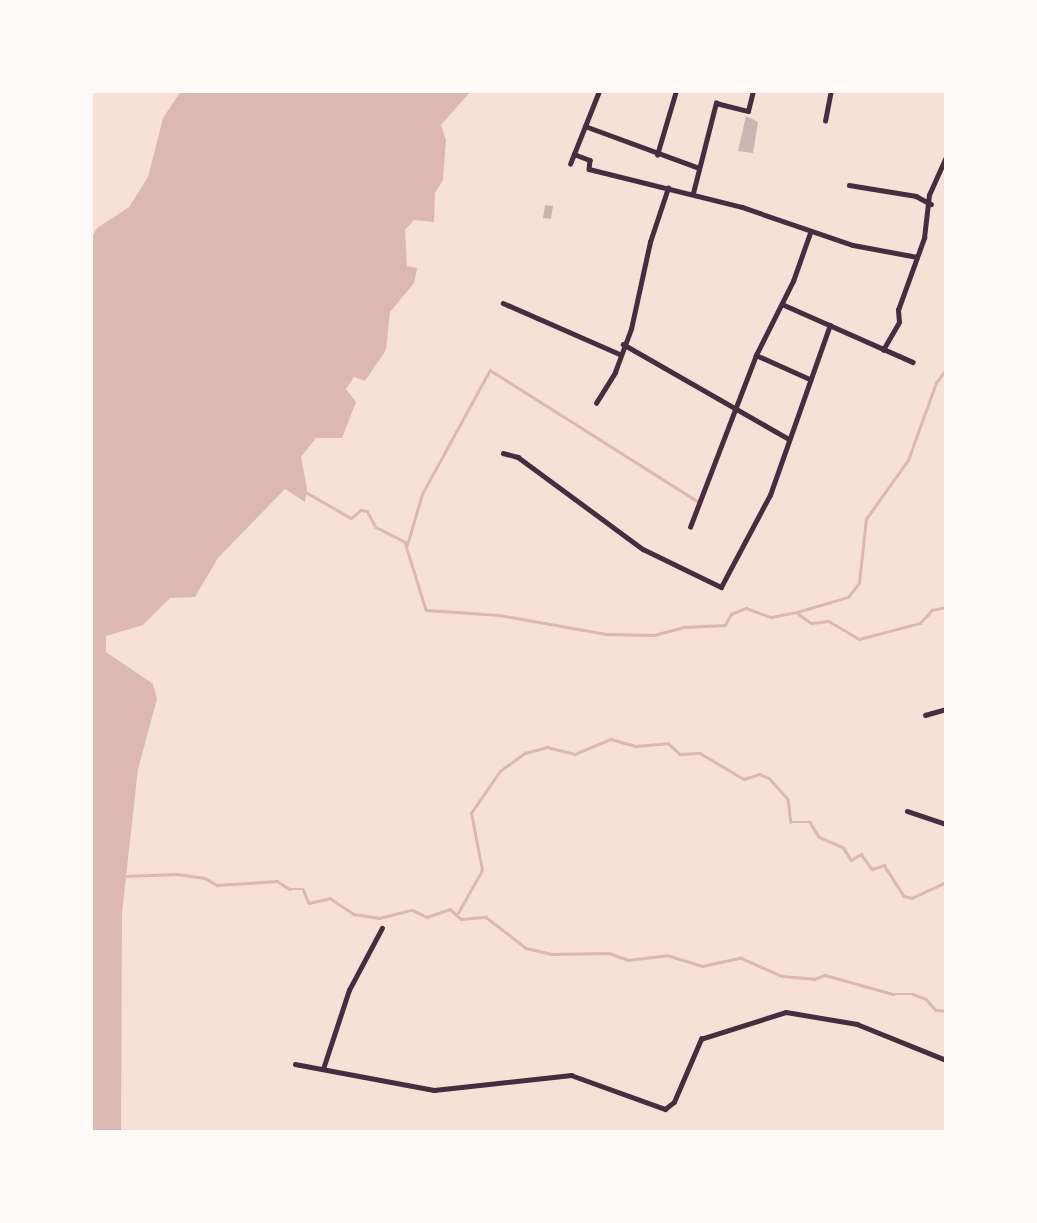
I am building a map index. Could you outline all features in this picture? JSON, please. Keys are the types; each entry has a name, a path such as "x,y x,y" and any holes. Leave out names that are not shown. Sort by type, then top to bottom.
{"street":[{"path":"569,164 598,91"},
{"path":"657,155 676,91"},
{"path":"692,194 716,103 748,111 753,91"},
{"path":"825,121 831,91"},
{"path":"585,126 657,155 699,168"},
{"path":"574,154 590,160 589,169 692,194 810,233 917,257"},
{"path":"883,350 898,322 898,310 932,204 929,195 946,157"},
{"path":"849,185 916,196 932,204"},
{"path":"596,403 615,372 668,188"},
{"path":"690,527 756,355 782,304 810,233"},
{"path":"503,303 620,354"},
{"path":"782,304 913,362"},
{"path":"503,453 518,457 643,549 721,587 770,495 787,438 830,325"},
{"path":"623,344 787,438"},
{"path":"756,355 810,379"},
{"path":"925,715 946,709"},
{"path":"907,811 946,824"},
{"path":"323,1069 349,990 382,928"},
{"path":"295,1064 434,1090 570,1074 665,1110 674,1102 701,1039 786,1012 857,1024 946,1060"}],"shaded area":[{"path":"181,91 471,91 441,125 446,140 443,180 435,193 434,222 414,220 405,230 407,266 417,268 414,283 390,312 386,350 365,381 354,377 346,389 356,402 342,438 316,438 301,457 307,488 305,502 285,489 218,558 195,597 170,598 143,625 106,636 106,652 153,684 157,699 138,769 122,913 121,1132 91,1132 91,239 97,228 129,207 148,177 163,118"}],"building":[{"path":"746,116 758,122 753,153 738,151"},
{"path":"545,205 553,206 551,219 543,218"}],"waterway":[{"path":"797,612 848,597 859,583 866,519 908,460 936,383 946,369"},
{"path":"407,545 422,494 490,370 696,500"},
{"path":"304,491 351,518 361,510 367,511 376,527 405,542 426,610 499,615 607,634 654,635 684,627 725,625 731,614 746,608 771,617 796,612 811,623 829,621 859,639 920,623 932,610 946,607"},
{"path":"458,913 482,870 471,813 500,771 525,753 547,747 575,754 611,739 636,746 668,743 680,754 700,753 744,779 759,774 769,778 788,799 791,822 810,822 819,837 843,847 851,860 861,854 872,869 884,865 904,896 912,898 946,882"},
{"path":"125,876 177,874 205,878 217,885 277,881 290,889 303,889 309,903 330,898 354,914 379,918 412,910 427,917 450,909 461,919 486,917 526,948 551,954 609,953 628,960 667,955 702,966 741,958 782,976 814,979 825,975 893,994 913,994 926,999 936,1010 946,1011"}]}
